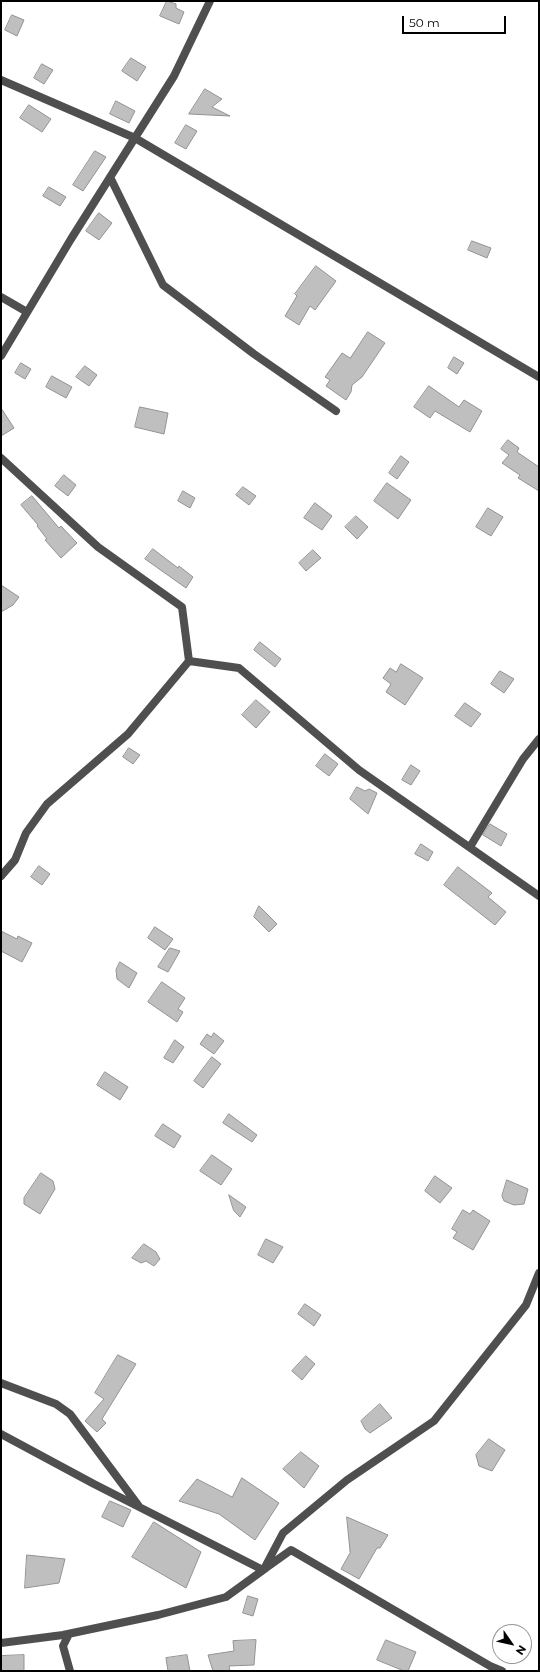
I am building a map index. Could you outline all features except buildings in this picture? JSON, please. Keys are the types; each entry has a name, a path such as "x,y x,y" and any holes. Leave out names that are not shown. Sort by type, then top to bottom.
{"street":[{"path":"1,356 71,239 174,76 210,1"},
{"path":"1,80 135,138 539,377"},
{"path":"110,177 163,285 254,354 336,411"},
{"path":"1,297 27,312"},
{"path":"1,458 98,547 182,607 189,661 128,734 47,804 26,833 15,860 1,876"},
{"path":"189,661 239,668 359,770 539,896"},
{"path":"470,847 523,759 539,739"},
{"path":"263,1570 283,1533 347,1480 434,1421 526,1305 539,1273"},
{"path":"1,1383 56,1404 70,1414 140,1507"},
{"path":"1,1434 263,1570"},
{"path":"263,1570 291,1550"},
{"path":"1,1643 69,1634 158,1615 226,1597 291,1550"},
{"path":"291,1550 490,1666 502,1671"},
{"path":"69,1634 63,1646 70,1671"}]}
